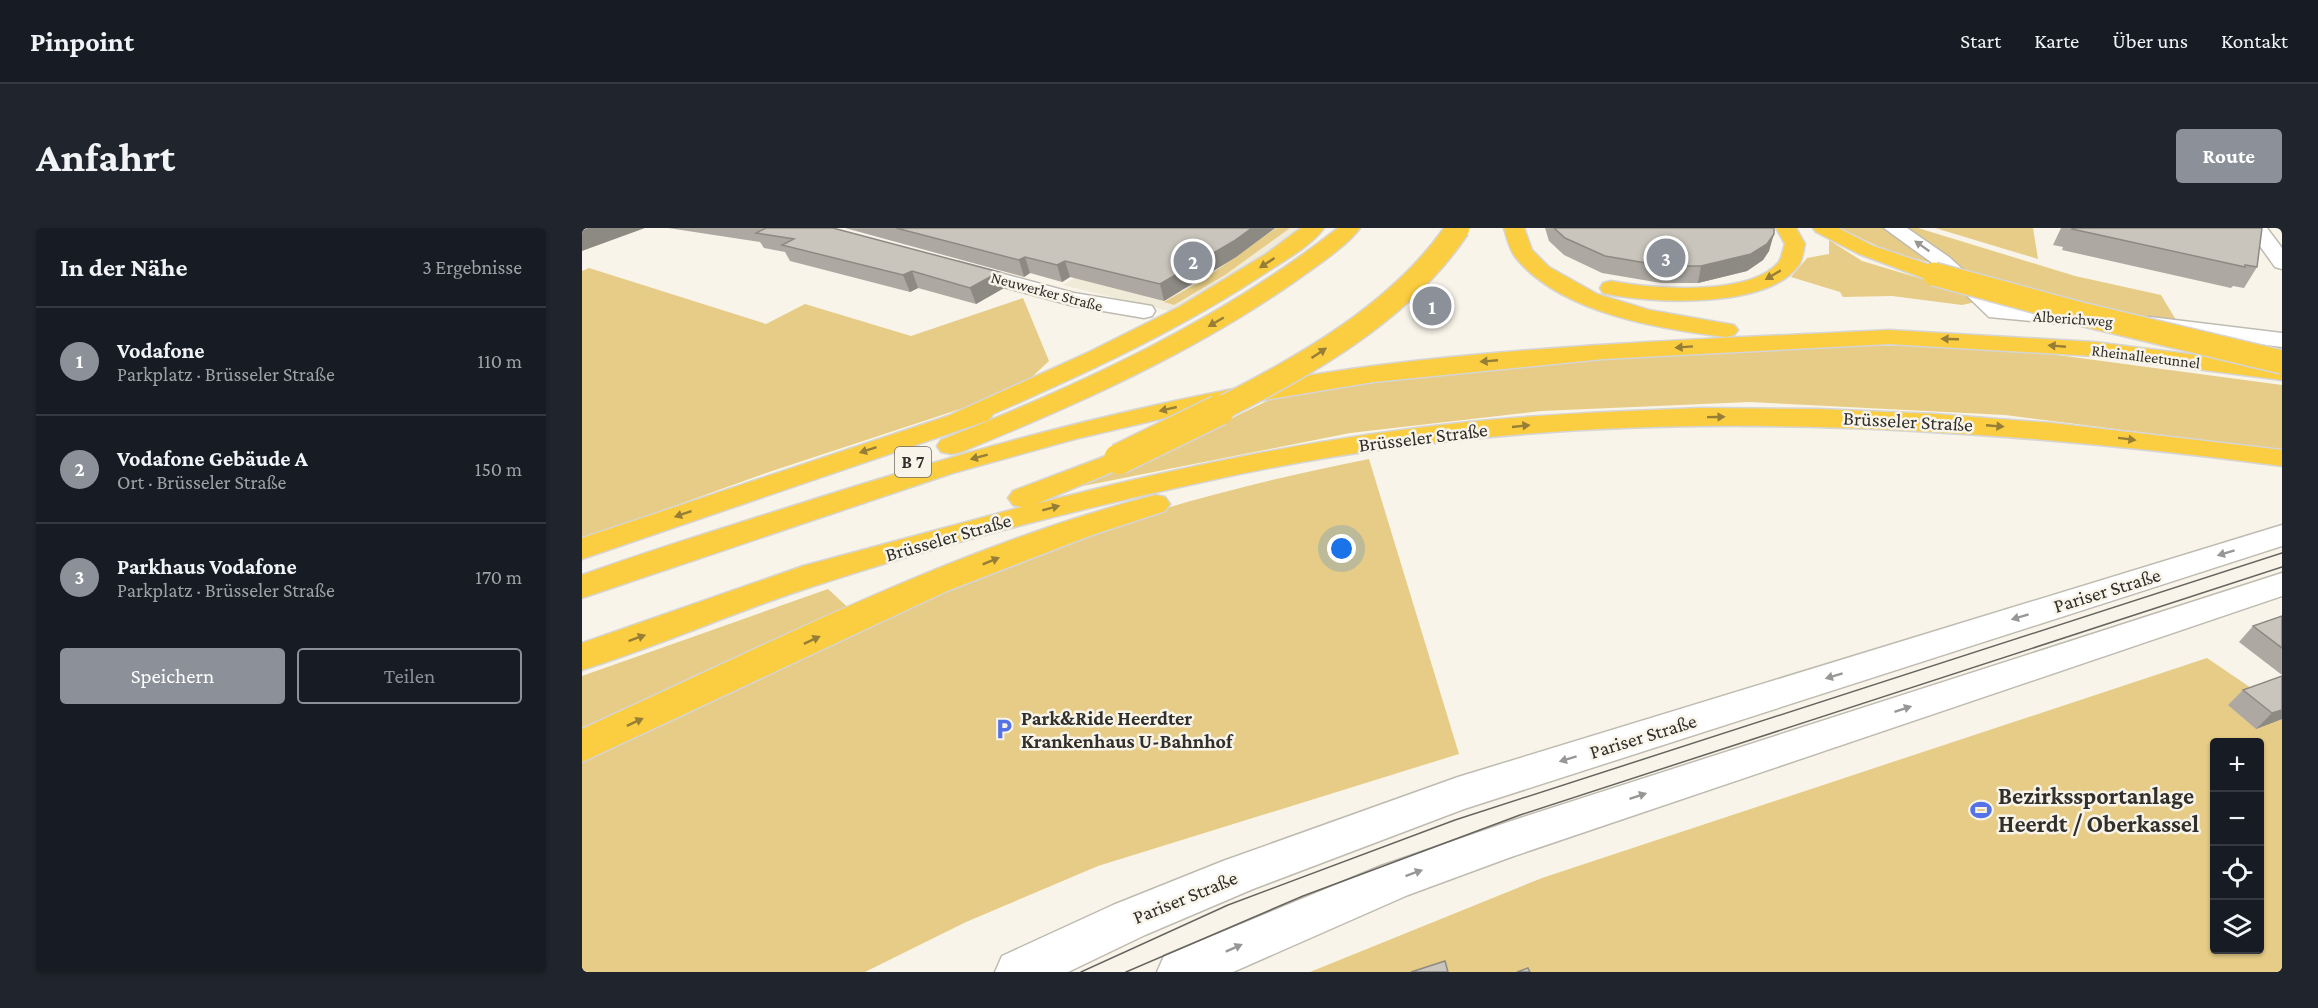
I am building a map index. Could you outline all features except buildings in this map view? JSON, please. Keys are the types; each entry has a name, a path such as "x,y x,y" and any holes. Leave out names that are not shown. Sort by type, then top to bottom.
{"highway":[{"path":"943,425 1065,374 1159,328 1251,274 1314,228"},
{"name":"B 7","path":"582,587 1053,405 1167,351 1272,287 1350,228"},
{"name":"Brüsseler Straße","path":"582,657 1007,504 1119,459 1220,411 1286,376 1357,328 1406,288 1447,246 1458,228"},
{"path":"1515,232 1550,265 1576,278 1620,290 1667,296 1714,294 1753,285 1779,273 1792,258 1795,243 1786,228"},
{"path":"1822,228 1866,250 1934,274 2085,315 2282,362"},
{"path":"1515,232 1523,253 1546,274 1580,293 1664,321 1711,329 1889,337"},
{"path":"654,561 966,461 1186,405 1287,386 1459,364 1603,352 1730,343 1889,337"},
{"name":"Rheinalleetunnel","path":"1889,337 2009,342 2094,349 2282,373"},
{"path":"582,549 1167,351"},
{"name":"Brüsseler Straße","path":"793,581 1091,498 1216,470 1352,445 1561,422 1805,416 1942,421 2069,432 2282,458"},
{"path":"582,746 858,619 993,560 1096,522 1236,481 1442,434"}],"main road":[{"name":"Alberichweg","path":"1894,228 1942,261 1997,312 2132,322 2282,340"},
{"path":"2257,228 2282,263"},
{"name":"Neuwerker Straße","path":"935,261 1069,298 1116,309 1144,311"},
{"name":"Pariser Straße","path":"1018,972 1129,920 1238,875 1458,794 2282,535"},
{"path":"1180,972 1396,880 1511,839 2282,584"}],"shaded area":[{"path":"989,228 1276,228 1204,280 1164,302 1174,305 1225,275 1290,228 1301,228 1283,244 1173,312 1063,285 1110,257"},
{"path":"1276,228 1290,228 1225,275 1174,305 1164,302 1203,280"},
{"path":"1840,228 1889,228 1935,264 1909,257 1906,260"},
{"path":"1900,228 1918,228 2075,276 2161,295 2176,320 2112,314 1966,275"},
{"path":"1935,228 2033,228 2038,259"},
{"path":"1829,240 1862,261 1973,294 1976,302 1962,305 1892,296 1843,297 1840,292 1791,277 1807,258 1829,254"},
{"path":"589,268 766,324 805,304 911,336 1023,298 1049,361 1018,390 772,471 582,539 582,271"},
{"path":"1920,345 2042,353 2282,385 2282,450 2005,415 1749,402 1541,411 1350,433 1073,488 1220,424 1281,394 1545,363 1752,348"},
{"path":"1369,459 1459,754 1098,866 966,922 865,972 582,972 582,676 828,589 868,626 1025,557 1086,534 1166,508 1247,486"},
{"name":"Bezirkssportanlage Heerdt / Oberkassel","path":"2207,658 2282,709 2282,972 1310,972 1542,878"}],"tram line":[{"path":"1081,972 1228,905 1455,820 2282,553"},
{"path":"1126,972 1303,896 1520,815 2282,567"}],"place":[{"name":"Parkhaus Vodafone","path":"1666,258"},
{"name":"Vodafone Gebäude A","path":"1193,261"},
{"name":"Vodafone","path":"1432,306"},
{"name":"Park&Ride Heerdter Krankenhaus U-Bahnhof","path":"1004,729"},
{"name":"Bezirkssportanlage Heerdt / Oberkassel","path":"1981,810"}]}
